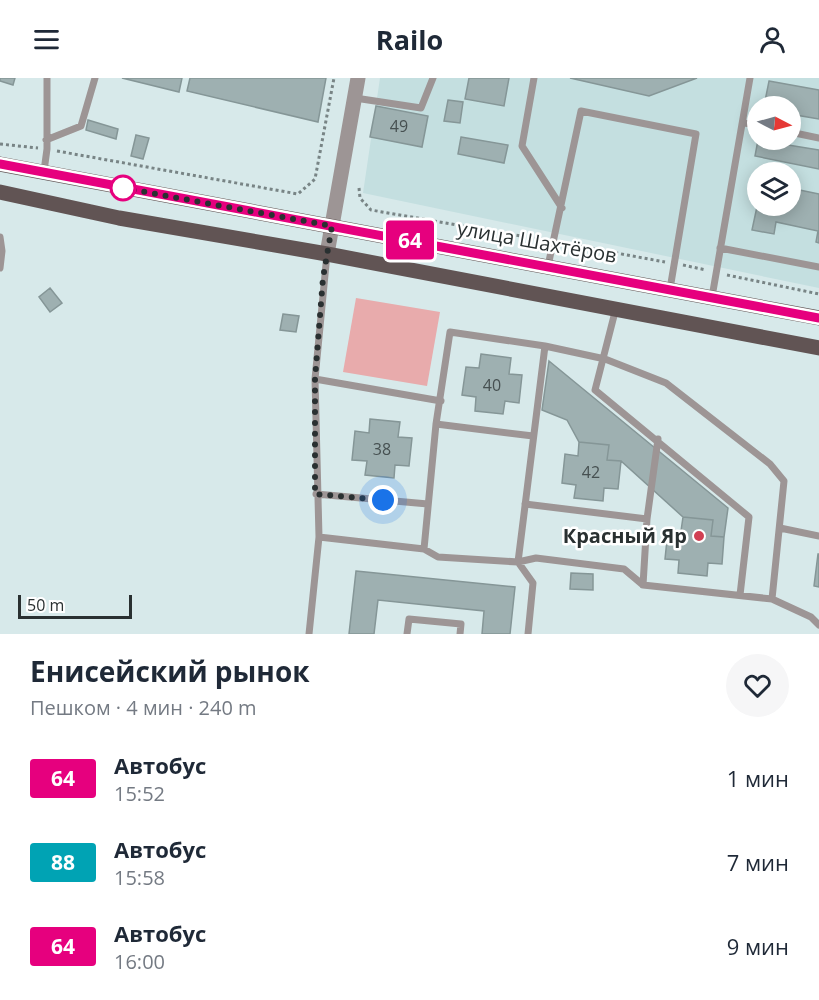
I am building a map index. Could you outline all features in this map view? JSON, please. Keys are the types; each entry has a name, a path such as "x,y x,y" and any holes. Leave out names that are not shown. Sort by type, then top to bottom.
{"main road":[{"name":"улица Шахтёров","path":"0,164 819,318"},
{"path":"0,192 118,218 327,254 819,348"}],"street":[{"path":"327,254 358,78"}],"lane":[{"path":"43,173 47,149 47,78"},
{"path":"46,140 81,126 95,78"},
{"path":"354,98 421,108 433,78"},
{"path":"534,78 522,146 562,208"},
{"path":"712,297 750,78"},
{"path":"548,266 581,111 696,134 670,289"},
{"path":"801,134 819,138"},
{"path":"0,237 0,268"},
{"path":"720,248 819,267"},
{"path":"309,634 319,537 315,494 315,379 327,254"},
{"path":"616,308 605,359 595,390 749,517 740,595"},
{"path":"424,549 436,424 450,332 545,346 605,359 666,383 771,464 784,481 771,600"},
{"path":"528,634 533,583 518,562 545,346"},
{"path":"315,379 441,401"},
{"path":"436,424 533,436"},
{"path":"642,585 647,519 657,440"},
{"path":"315,494 428,504"},
{"path":"525,504 647,519"},
{"path":"780,528 819,536"},
{"path":"319,537 424,549 438,557 518,562 536,558 624,569 642,585 771,600 811,617 819,625"},
{"path":"407,634 409,619 461,624 460,634"}],"path":[{"path":"0,144 47,149 298,194 315,179 334,78"},
{"path":"359,188 360,198 371,210 674,264 819,294"}],"shaded area":[{"path":"380,78 819,78 819,288 363,193"},
{"path":"356,298 440,312 427,386 343,372"}],"building":[{"path":"0,78 15,78 13,85 0,81"},
{"path":"122,78 182,78 179,92"},
{"path":"190,78 326,78 318,122 187,91"},
{"path":"469,78 509,78 504,106 465,99"},
{"path":"570,78 697,78 649,96"},
{"path":"769,81 819,90 819,119 801,116 801,96 766,96"},
{"path":"448,100 463,102 460,123 444,121"},
{"path":"376,106 428,116 422,147 370,137"},
{"path":"88,120 118,129 116,139 86,130"},
{"path":"136,135 149,138 143,159 131,156"},
{"path":"461,137 508,145 504,163 458,154"},
{"path":"801,147 819,150 819,169 801,165 801,162 785,162 755,156 756,150 801,150"},
{"path":"801,190 819,194 819,243 816,242 818,231 776,222 774,234 752,230 755,216 801,216"},
{"path":"50,288 62,303 50,312 39,297"},
{"path":"283,314 299,316 296,332 280,330"},
{"path":"481,354 511,358 509,374 522,375 519,403 505,401 503,414 475,411 476,397 462,395 466,367 479,368"},
{"path":"549,361 728,508 724,537 711,536 713,520 683,517 621,461 607,460 609,445 579,442 567,420 542,410"},
{"path":"370,419 400,422 398,437 412,438 409,466 395,465 394,478 365,475 367,461 352,460 355,431 369,433"},
{"path":"579,442 609,445 607,460 621,461 618,489 604,488 603,501 574,498 576,485 562,483 565,454 578,456"},
{"path":"683,517 713,520 711,536 724,537 722,564 708,563 707,576 678,573 679,560 665,559 668,530 681,531"},
{"path":"819,554 819,587 814,586"},
{"path":"356,571 515,587 510,634 482,634 484,611 378,600 374,634 349,634"},
{"path":"571,573 593,574 593,590 570,589"}],"bus line":[{"name":"64","path":"0,164 819,318"}],"place":[{"name":"Красный Яр","path":"699,536"}],"route":[{"path":"123,188 332,226 323,278 315,379 315,494 383,500"}]}
